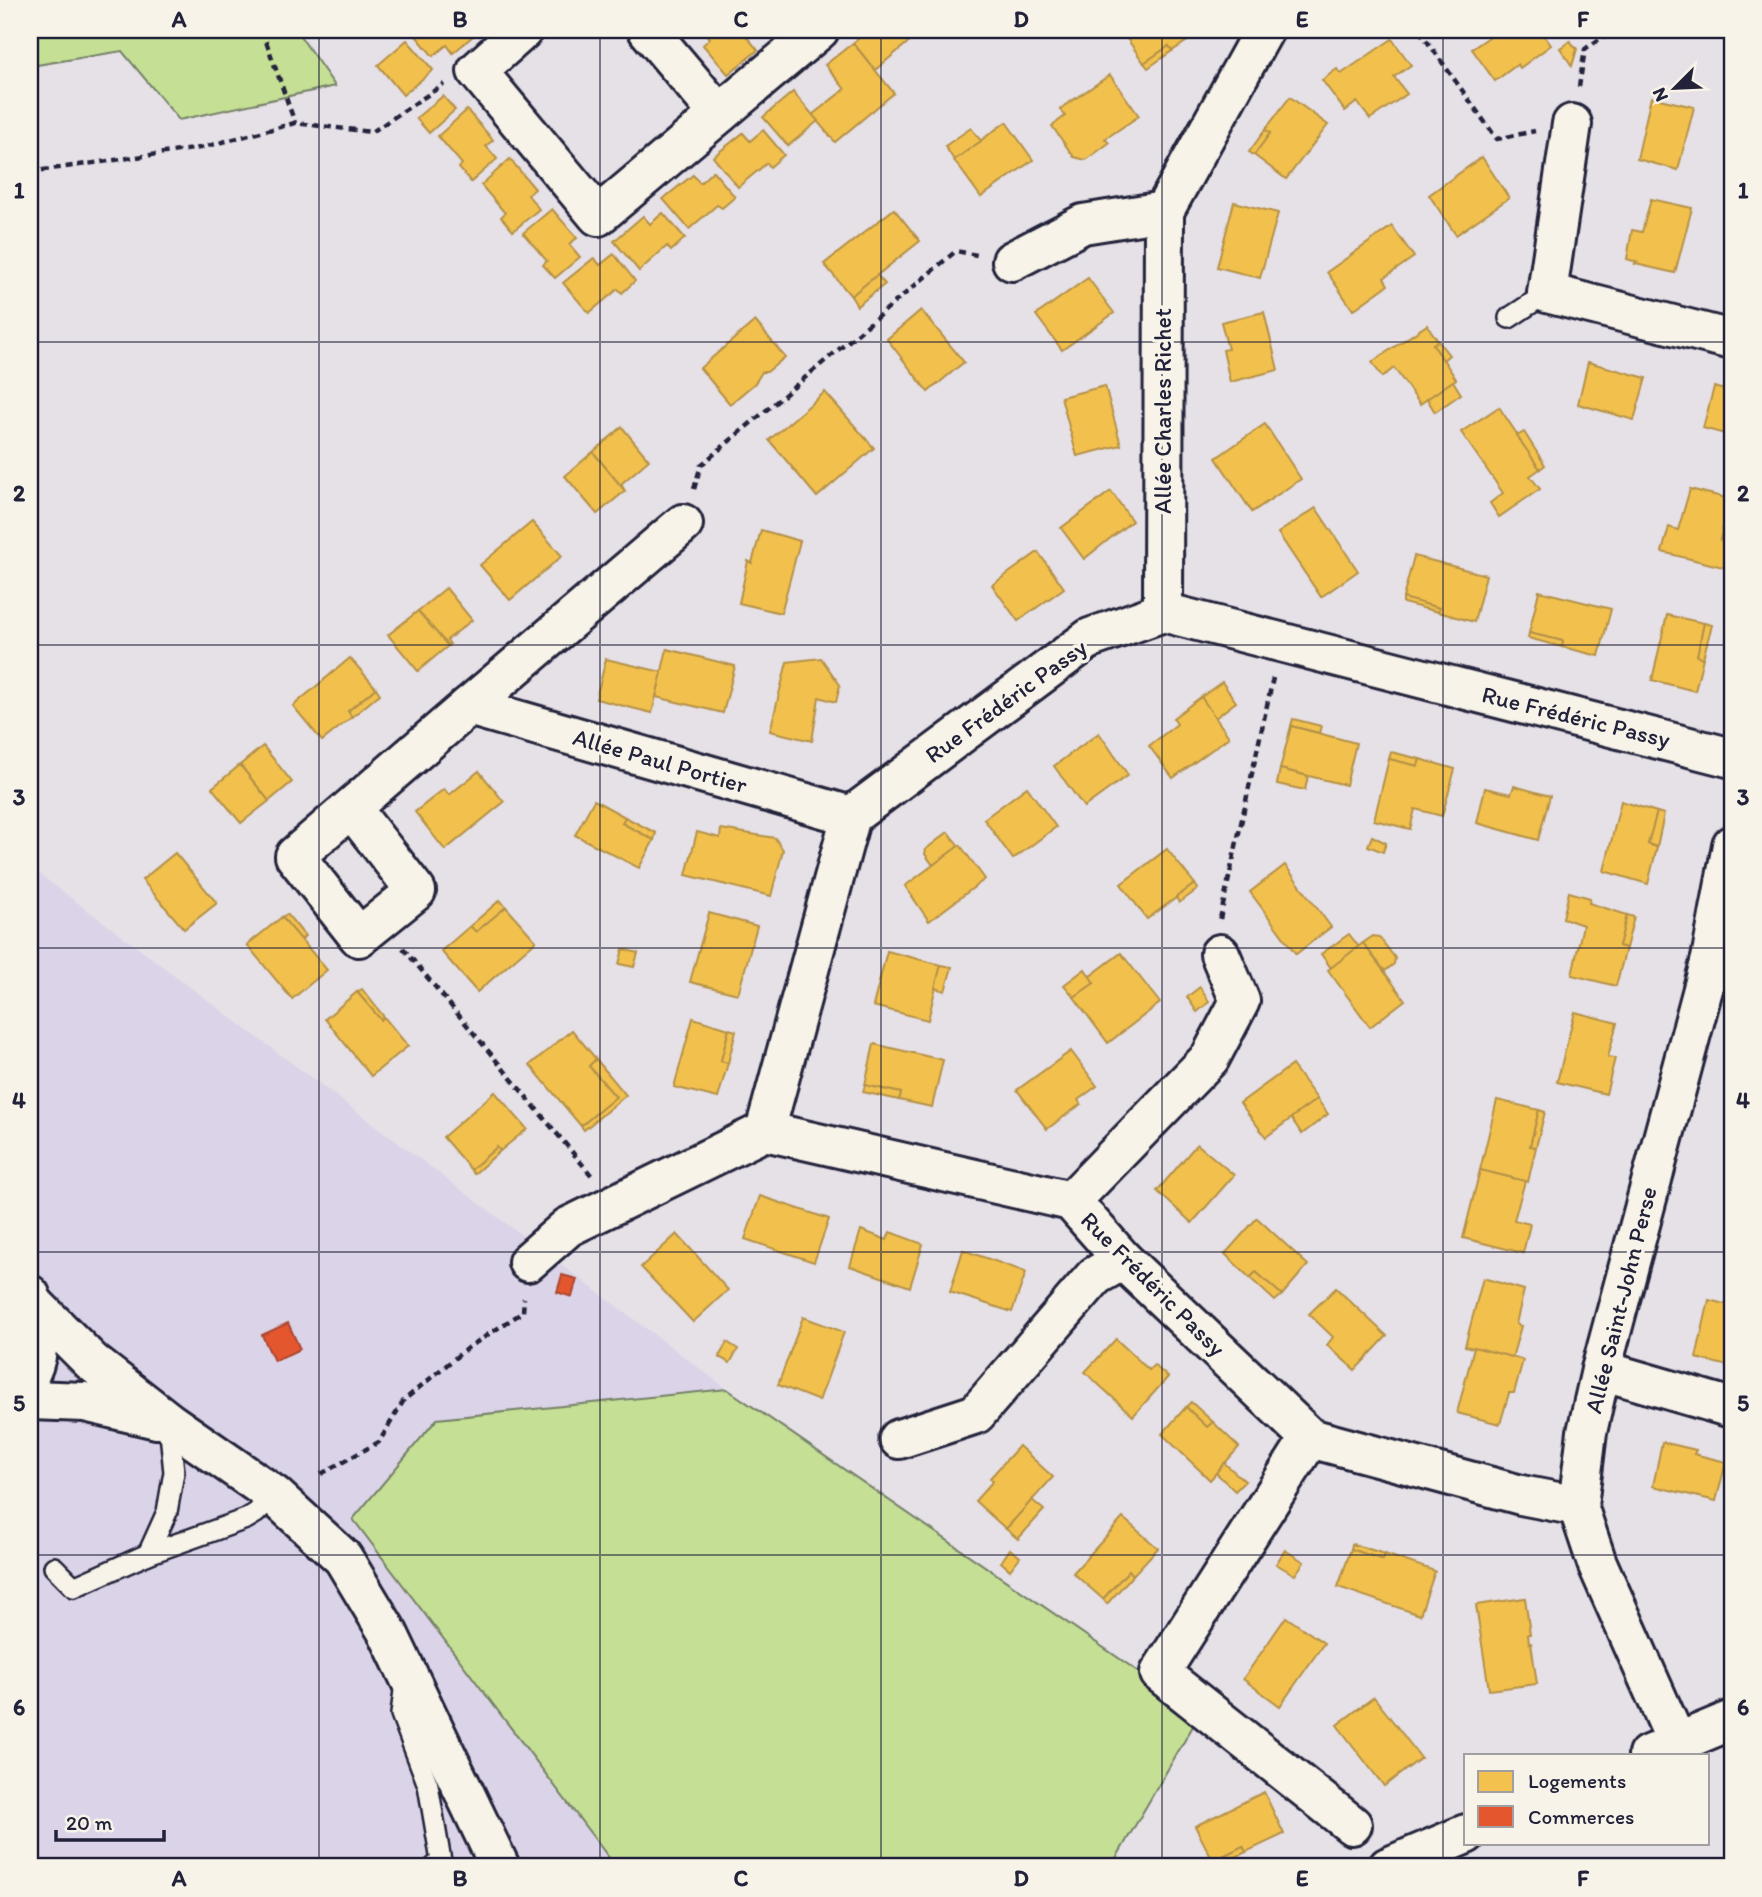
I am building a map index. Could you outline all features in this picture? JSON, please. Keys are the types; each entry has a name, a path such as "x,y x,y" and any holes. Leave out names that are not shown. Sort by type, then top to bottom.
{"street":[{"path":"523,30 477,71 598,216 819,30"},
{"path":"648,30 719,114"},
{"name":"Allée Charles Richet","path":"1163,612 1164,211 1264,30"},
{"path":"1572,124 1547,293 1732,340"},
{"path":"1012,261 1083,224 1164,211"},
{"path":"352,809 416,891 359,937 295,856 683,524"},
{"name":"Rue Frédéric Passy","path":"851,816 1090,638 1163,612 1732,758"},
{"name":"Allée Paul Portier","path":"469,706 851,816"},
{"path":"528,1262 568,1227 765,1130 851,816"},
{"name":"Allée Saint-John Perse","path":"1663,1749 1578,1506 1587,1432 1601,1370 1711,959 1732,845"},
{"path":"1071,1201 1210,1058 1240,1001 1220,954"},
{"name":"Rue Frédéric Passy","path":"765,1130 1071,1201 1123,1260 1310,1438 1521,1494 1578,1506"},
{"path":"899,1439 976,1414 1095,1276 1123,1260"},
{"path":"30,1374 39,1337 32,1299"},
{"path":"32,1299 92,1362 169,1422 274,1495 342,1558 388,1633 500,1867"},
{"path":"1601,1370 1732,1408"},
{"path":"30,1400 85,1402 169,1422"},
{"path":"1310,1438 1160,1673 1352,1825"},
{"path":"1663,1749 1732,1720"},
{"path":"1388,1867 1464,1835"}],"lane":[{"path":"1509,318 1547,293"},
{"path":"148,1553 167,1512 174,1472 169,1422"},
{"path":"54,1567 74,1587 148,1553 246,1519 274,1495"},
{"path":"406,1672 401,1714 429,1785 441,1861 433,1867"}],"path":[{"path":"262,30 295,123"},
{"path":"1419,30 1496,139 1572,124 1585,49 1613,30"},
{"path":"30,172 200,148 295,123 372,132 443,84 477,71"},
{"path":"683,524 701,465 956,251 1012,261"},
{"path":"1220,954 1220,915 1281,642"},
{"path":"380,920 598,1184 611,1206"},
{"path":"321,1474 379,1443 404,1400 466,1349 523,1312 528,1262"}],"shaded area":[{"path":"30,864 43,877 727,1389 438,1419 353,1519 616,1867 30,1867"}],"green space":[{"path":"30,30 296,30 335,86 179,120 122,51 37,65 30,78"},
{"path":"727,1389 1200,1714 1111,1867 616,1867 353,1519 437,1419"}],"building: Logements":[{"path":"411,30 480,30 453,53 447,45 433,56"},
{"path":"703,30 741,30 758,50 728,74 703,45 710,38"},
{"path":"868,30 923,30 875,70 853,43"},
{"path":"1121,30 1204,30 1172,51 1169,46 1144,63"},
{"path":"1499,30 1540,30 1551,45 1520,68 1518,64 1495,81 1472,49"},
{"path":"1392,39 1411,65 1394,77 1407,94 1370,119 1357,102 1345,111 1322,80 1337,69 1341,74"},
{"path":"407,40 433,70 403,95 378,65"},
{"path":"1570,41 1577,49 1572,66 1560,48"},
{"path":"853,43 894,93 835,142 812,115 845,89 825,65"},
{"path":"1169,46 1172,51 1148,68 1144,63"},
{"path":"1110,75 1139,116 1105,139 1109,143 1086,160 1074,157 1052,126 1065,116 1060,109"},
{"path":"793,92 818,121 788,146 763,117"},
{"path":"443,96 455,110 429,133 416,118"},
{"path":"1290,97 1328,125 1286,179 1254,155 1270,133 1265,130"},
{"path":"1651,97 1694,107 1678,170 1637,159"},
{"path":"467,110 493,140 486,146 497,159 471,182 459,168 462,164 438,136"},
{"path":"1006,122 1033,160 981,197 954,160"},
{"path":"971,128 981,141 954,160 945,146"},
{"path":"763,130 784,155 770,167 767,163 738,187 713,157 743,133 750,141"},
{"path":"1265,130 1270,133 1254,155 1249,152"},
{"path":"1482,157 1509,198 1456,235 1429,195"},
{"path":"510,159 535,189 528,195 539,209 513,231 501,217 505,213 481,185"},
{"path":"713,171 735,197 722,208 717,205 689,229 663,199 693,175 700,183"},
{"path":"1651,199 1692,208 1675,273 1635,264 1637,262 1627,259 1632,230 1642,232"},
{"path":"1234,202 1278,213 1260,278 1217,267"},
{"path":"552,209 577,238 569,244 580,257 555,278 543,265 547,261 523,233"},
{"path":"894,209 920,241 851,296 824,264"},
{"path":"663,213 685,238 671,251 667,246 639,271 614,241 643,216 650,224"},
{"path":"1392,226 1414,257 1384,278 1388,285 1353,310 1327,272"},
{"path":"614,254 635,281 622,293 618,289 589,313 563,283 594,258 600,265"},
{"path":"877,275 885,284 857,306 851,296"},
{"path":"1088,278 1114,313 1062,350 1036,315"},
{"path":"921,310 964,362 928,392 887,339"},
{"path":"1264,312 1278,370 1230,382 1223,350 1228,349 1221,322"},
{"path":"755,321 785,357 767,372 762,372 755,383 730,404 700,368"},
{"path":"1427,325 1438,341 1433,344 1456,379 1420,404 1394,368 1382,377 1372,362"},
{"path":"1438,341 1449,355 1443,360 1433,344"},
{"path":"1588,362 1646,378 1634,420 1578,404"},
{"path":"1453,381 1461,394 1435,412 1427,399"},
{"path":"1105,386 1121,445 1077,456 1061,397"},
{"path":"1714,387 1732,392 1732,436 1703,428"},
{"path":"825,392 874,448 817,497 769,440"},
{"path":"1499,407 1540,469 1530,476 1540,489 1499,517 1490,503 1503,493 1461,432"},
{"path":"1265,424 1301,479 1252,512 1216,458"},
{"path":"622,427 649,460 621,484 625,491 593,452"},
{"path":"1524,432 1545,465 1540,469 1517,436"},
{"path":"593,452 625,491 597,514 565,476"},
{"path":"1690,489 1730,499 1720,540 1732,543 1731,569 1662,552 1669,527 1678,530"},
{"path":"1111,491 1132,521 1084,559 1061,528"},
{"path":"1732,499 1731,543 1720,540"},
{"path":"1316,508 1358,571 1321,597 1278,533"},
{"path":"532,522 562,556 510,600 480,565"},
{"path":"761,530 800,541 781,613 739,603 748,561 752,563"},
{"path":"1038,552 1064,588 1018,621 992,585"},
{"path":"1414,556 1486,575 1474,622 1403,598"},
{"path":"446,588 472,620 447,640 450,644 448,646 418,611"},
{"path":"1539,591 1611,609 1599,656 1562,647 1563,641 1529,633"},
{"path":"1403,598 1439,608 1438,612 1403,603"},
{"path":"418,611 448,646 418,671 388,635"},
{"path":"1667,615 1704,623 1697,656 1703,658 1695,691 1652,680"},
{"path":"1704,623 1712,625 1703,658 1697,656"},
{"path":"1529,633 1563,641 1562,647 1528,638"},
{"path":"667,649 735,666 723,713 656,697"},
{"path":"350,658 376,688 348,711 352,717 322,741 293,706"},
{"path":"821,658 840,685 836,702 819,697 812,741 770,731 787,662"},
{"path":"606,659 662,672 652,713 596,699"},
{"path":"1222,682 1236,702 1215,718 1201,697"},
{"path":"376,688 380,694 352,717 348,711"},
{"path":"1201,697 1229,737 1173,778 1149,746 1177,724 1173,718"},
{"path":"1293,719 1321,726 1319,733 1291,726"},
{"path":"1291,726 1356,743 1346,785 1280,769"},
{"path":"1099,733 1128,775 1084,807 1054,766"},
{"path":"263,746 292,782 269,801 240,765"},
{"path":"1391,752 1420,759 1418,766 1389,759"},
{"path":"1389,759 1418,766 1420,759 1455,769 1442,816 1415,809 1410,829 1374,820"},
{"path":"240,765 269,801 241,823 212,788"},
{"path":"1280,769 1308,776 1305,790 1277,784"},
{"path":"479,771 504,802 445,850 415,812 444,789 449,795"},
{"path":"1514,786 1550,796 1538,840 1477,823 1485,788 1511,794"},
{"path":"1027,787 1056,827 1013,859 984,819"},
{"path":"594,800 625,817 622,823 654,840 639,868 575,835"},
{"path":"1621,801 1657,812 1648,844 1657,847 1648,884 1604,871"},
{"path":"1657,812 1664,814 1657,847 1648,844"},
{"path":"625,817 656,833 654,840 622,823"},
{"path":"721,829 775,838 783,850 771,896 686,875 697,832 720,838"},
{"path":"948,832 959,846 933,865 925,854 926,849"},
{"path":"1372,836 1386,843 1383,852 1368,846"},
{"path":"960,845 985,879 929,921 905,886"},
{"path":"1167,849 1195,884 1147,919 1121,884"},
{"path":"175,853 217,903 184,929 142,880"},
{"path":"1285,865 1331,927 1296,954 1250,892"},
{"path":"1195,884 1198,889 1179,903 1176,897"},
{"path":"1569,892 1590,898 1589,903 1627,915 1619,946 1626,948 1616,986 1572,975 1583,925 1563,918"},
{"path":"500,900 506,907 476,932 470,926"},
{"path":"506,907 536,941 477,992 441,951 470,926 476,932"},
{"path":"709,913 757,926 738,994 690,982"},
{"path":"287,914 305,936 301,940 282,917"},
{"path":"1627,915 1634,917 1626,948 1619,946"},
{"path":"282,917 327,970 292,999 247,945"},
{"path":"1349,934 1359,947 1331,968 1321,954"},
{"path":"1373,936 1379,937 1395,958 1394,964 1385,971 1363,943"},
{"path":"1363,943 1405,1000 1370,1027 1328,970"},
{"path":"623,949 638,953 634,967 619,964"},
{"path":"887,951 941,965 928,1020 873,1006"},
{"path":"1121,953 1160,1003 1108,1043 1074,997 1094,983 1089,977"},
{"path":"941,965 952,967 945,991 935,988"},
{"path":"1085,969 1094,983 1074,997 1064,985"},
{"path":"1200,987 1209,1002 1197,1012 1187,997"},
{"path":"362,989 384,1017 381,1020 357,992"},
{"path":"357,992 381,1020 384,1017 408,1046 371,1076 325,1019"},
{"path":"1575,1012 1617,1023 1608,1057 1615,1058 1606,1094 1557,1082"},
{"path":"693,1018 729,1029 721,1061 728,1063 718,1098 674,1087"},
{"path":"729,1029 736,1031 728,1063 721,1061"},
{"path":"572,1030 596,1059 589,1066 616,1097 581,1126 530,1065"},
{"path":"874,1044 943,1060 932,1107 899,1100 901,1093 865,1085"},
{"path":"1071,1051 1097,1086 1078,1100 1081,1104 1047,1129 1017,1090"},
{"path":"596,1059 626,1095 584,1130 581,1126 616,1097 589,1066"},
{"path":"1292,1065 1317,1099 1266,1137 1240,1103"},
{"path":"865,1085 901,1093 899,1100 863,1092"},
{"path":"495,1092 527,1129 500,1151 497,1147 471,1170 443,1137"},
{"path":"1317,1099 1328,1114 1302,1134 1291,1118"},
{"path":"1497,1100 1539,1110 1530,1146 1536,1147 1528,1182 1480,1170"},
{"path":"1539,1110 1545,1112 1536,1147 1530,1146"},
{"path":"1197,1144 1234,1175 1192,1223 1157,1191"},
{"path":"497,1147 500,1151 474,1174 471,1170"},
{"path":"1480,1170 1525,1181 1514,1220 1530,1224 1523,1253 1463,1238"},
{"path":"760,1196 829,1219 814,1262 745,1239"},
{"path":"1257,1218 1308,1265 1282,1295 1256,1272 1250,1278 1225,1254"},
{"path":"861,1230 887,1240 890,1232 923,1244 910,1287 850,1266"},
{"path":"677,1234 728,1290 693,1322 641,1267"},
{"path":"963,1250 1026,1272 1012,1312 950,1292"},
{"path":"1256,1272 1282,1295 1275,1301 1250,1278"},
{"path":"1483,1278 1524,1290 1516,1324 1521,1326 1512,1358 1465,1346"},
{"path":"1336,1288 1387,1336 1355,1370 1327,1345 1333,1337 1309,1314"},
{"path":"1709,1300 1732,1306 1732,1367 1696,1358"},
{"path":"803,1317 844,1332 819,1401 778,1385"},
{"path":"1116,1339 1149,1370 1154,1365 1168,1377 1133,1416 1085,1372"},
{"path":"727,1342 738,1349 730,1363 719,1357"},
{"path":"1474,1347 1523,1360 1514,1393 1509,1393 1500,1424 1457,1413"},
{"path":"1191,1402 1213,1422 1207,1427 1186,1407"},
{"path":"1186,1407 1207,1427 1213,1422 1239,1447 1210,1480 1162,1434"},
{"path":"1662,1442 1696,1450 1694,1454 1726,1462 1716,1501 1653,1486"},
{"path":"1019,1446 1053,1477 1006,1529 975,1501 993,1481 990,1478"},
{"path":"1224,1463 1245,1481 1235,1491 1216,1473"},
{"path":"1032,1500 1044,1510 1018,1539 1006,1529"},
{"path":"1123,1518 1158,1548 1133,1575 1129,1570 1103,1599 1073,1573"},
{"path":"1352,1544 1385,1554 1383,1560 1351,1549"},
{"path":"1010,1549 1020,1557 1010,1570 1001,1562"},
{"path":"1351,1549 1383,1560 1385,1554 1435,1571 1420,1615 1338,1587"},
{"path":"1285,1550 1304,1562 1295,1575 1276,1564"},
{"path":"1129,1570 1133,1575 1107,1604 1103,1599"},
{"path":"1525,1598 1529,1643 1537,1684 1489,1690 1476,1605"},
{"path":"1286,1617 1324,1643 1280,1706 1243,1679"},
{"path":"1374,1697 1421,1758 1384,1786 1337,1725"},
{"path":"1264,1792 1284,1834 1246,1852 1243,1846 1213,1861 1195,1826"},
{"path":"1243,1846 1246,1852 1215,1867 1213,1861"}],"building: Commerces":[{"path":"562,1275 577,1279 572,1297 557,1292"},
{"path":"288,1323 300,1349 274,1361 262,1335"}]}
